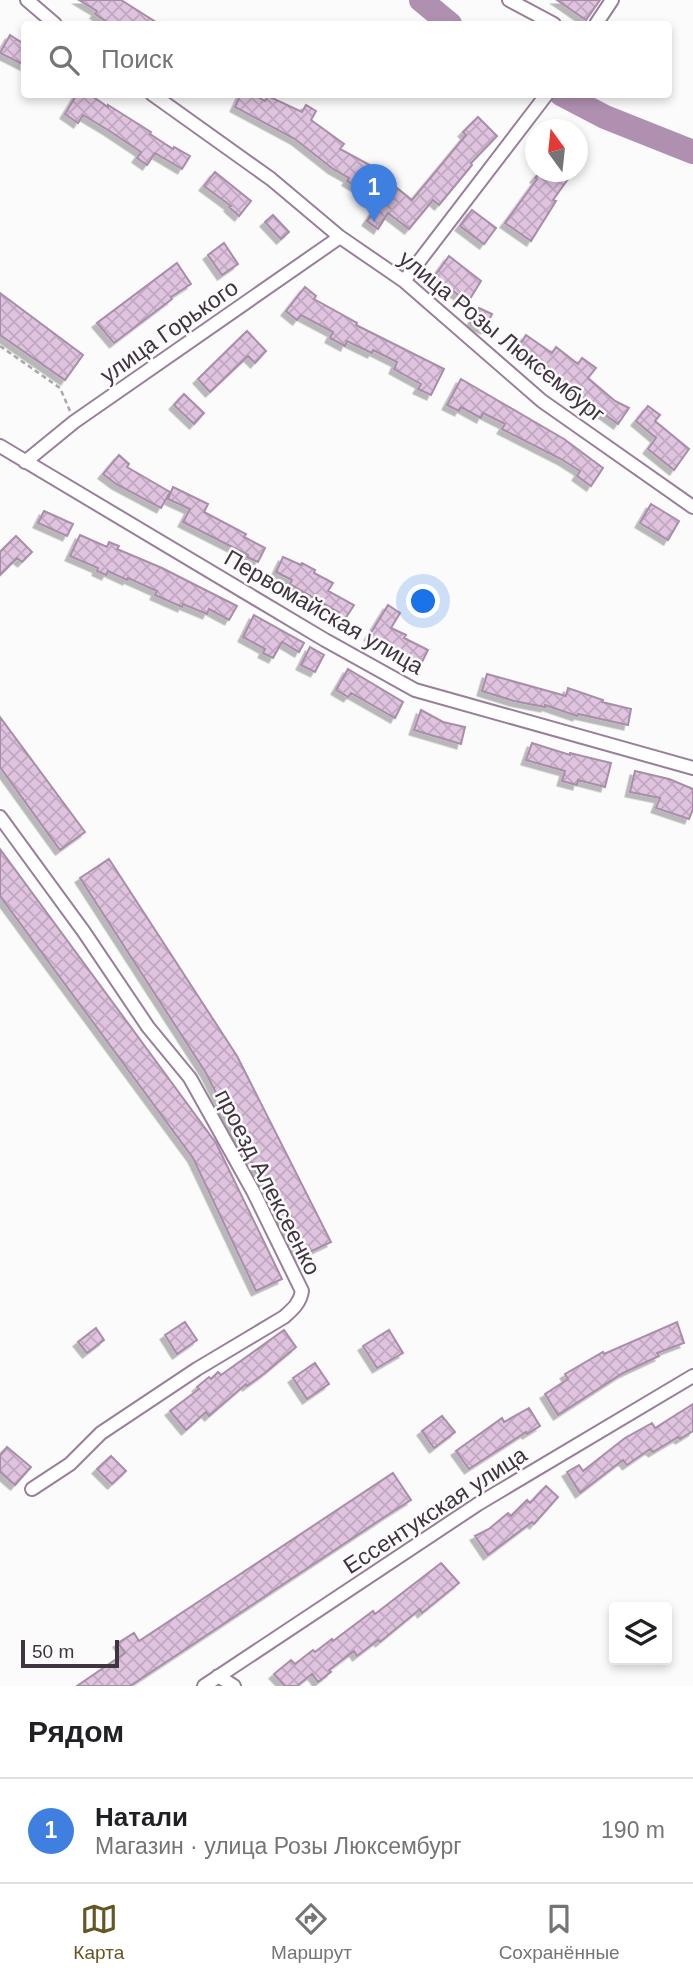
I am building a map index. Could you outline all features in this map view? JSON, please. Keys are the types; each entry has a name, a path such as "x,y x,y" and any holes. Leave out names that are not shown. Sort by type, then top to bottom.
{"street":[{"path":"27,0 52,21"},
{"path":"509,0 548,21"},
{"path":"598,21 612,0"},
{"name":"улица Розы Люксембург","path":"158,98 271,179 340,237 404,281 542,401 693,507"},
{"path":"404,281 544,98"},
{"name":"улица Горького","path":"25,462 75,422 340,237"},
{"name":"Первомайская улица","path":"0,446 325,640 415,690 693,768"},
{"name":"проезд Алексеенко","path":"0,817 84,932 148,1027 190,1078 253,1191 303,1291 295,1306 284,1317 197,1369 101,1433 70,1464 32,1489"},
{"name":"Ессентукская улица","path":"204,1686 478,1504 693,1376"},
{"path":"218,1676 234,1686"}],"path":[{"path":"0,346 60,388 75,422"}],"building":[{"path":"79,0 121,0 154,21 106,21 95,14 97,11"},
{"path":"557,0 600,0 586,20"},
{"path":"10,35 21,42 21,64 0,53"},
{"path":"75,98 95,98 151,132 150,134 173,149 174,147 190,156 182,169 155,153 147,165 137,158 141,152 108,130 83,115 78,123 65,114"},
{"path":"239,98 259,98 265,101 272,98 302,112 306,105 316,111 311,120 344,144 340,149 377,169 376,171 412,200 466,135 463,132 478,117 497,136 471,163 439,205 433,200 409,229 388,213 378,229 367,221 378,205 366,196 368,194 347,181 349,178 295,139 235,107"},
{"path":"215,172 251,201 239,216 229,207 231,206 204,186"},
{"path":"535,182 566,182 531,241 505,223"},
{"path":"472,210 496,228 484,244 460,226"},
{"path":"273,215 289,232 281,239 265,222"},
{"path":"224,243 238,264 222,275 208,255"},
{"path":"449,256 481,281 468,302 434,277"},
{"path":"177,263 191,284 114,343 97,323"},
{"path":"305,287 316,296 314,299 357,323 356,325 444,369 431,395 418,389 421,384 394,369 397,362 347,341 345,346 330,338 333,332 301,315 297,320 286,311"},
{"path":"0,293 83,355 65,380 0,335"},
{"path":"479,308 492,314 485,329 471,323"},
{"path":"247,331 266,351 255,363 248,356 210,392 198,379"},
{"path":"526,335 552,353 556,347 578,364 582,358 596,368 588,378 615,401 629,408 618,424 516,351"},
{"path":"461,379 564,439 603,468 591,486 577,476 580,471 502,429 505,424 483,413 481,418 461,407 459,411 447,405"},
{"path":"184,394 204,413 194,424 174,405"},
{"path":"648,406 660,415 655,421 689,449 674,470 648,449 656,438 636,421"},
{"path":"119,455 129,464 127,467 170,492 161,508 103,474"},
{"path":"173,487 208,504 204,512 246,534 244,537 265,548 258,562 183,522 190,509 168,499"},
{"path":"651,504 679,521 668,540 640,523"},
{"path":"44,511 73,524 67,536 38,523"},
{"path":"80,535 107,547 109,542 119,546 117,549 162,568 237,606 229,620 209,609 207,614 183,604 182,607 155,595 157,591 128,578 127,580 108,571 106,575 97,571 98,568 70,556"},
{"path":"16,536 32,552 22,562 17,558 0,575 0,552"},
{"path":"283,557 301,565 302,563 333,583 328,591 354,605 345,619 337,614 338,612 290,584 292,580 276,572"},
{"path":"388,605 400,613 391,628 428,650 420,666 369,636"},
{"path":"254,615 304,643 299,652 282,642 273,658 263,653 265,649 243,637"},
{"path":"310,647 324,655 315,672 301,665"},
{"path":"348,669 403,702 395,718 351,693 348,697 336,690"},
{"path":"487,674 566,696 568,688 603,700 602,702 631,709 628,725 578,714 577,716 545,705 514,701 482,691"},
{"path":"421,710 443,722 465,727 461,744 414,730"},
{"path":"0,717 85,832 60,850 0,767"},
{"path":"532,743 570,755 611,763 605,787 578,780 577,785 562,781 565,771 526,760"},
{"path":"635,771 669,779 693,789 693,809 689,819 656,808 660,798 630,792"},
{"path":"0,849 216,1143 282,1279 256,1291 193,1158 0,896"},
{"path":"109,859 237,1056 331,1242 299,1257 206,1073 80,878"},
{"path":"185,1322 197,1340 177,1354 165,1335"},
{"path":"677,1322 684,1343 657,1353 659,1356 623,1373 558,1415 545,1394 568,1379 565,1374 603,1352 604,1354"},
{"path":"96,1328 104,1340 87,1353 78,1342"},
{"path":"284,1330 296,1347 209,1416 206,1412 186,1430 170,1411 199,1389 197,1387 209,1377 211,1379 218,1372 221,1375"},
{"path":"389,1330 403,1353 377,1368 363,1346"},
{"path":"315,1363 329,1384 307,1399 293,1378"},
{"path":"693,1404 693,1431 653,1452 650,1449 627,1465 623,1460 580,1493 567,1472 579,1465 583,1471 625,1438 652,1423 655,1428"},
{"path":"529,1408 540,1426 527,1434 526,1432 469,1469 456,1451 502,1418 504,1422"},
{"path":"442,1416 455,1432 434,1448 422,1431"},
{"path":"7,1447 31,1467 15,1485 0,1472 0,1455"},
{"path":"111,1456 126,1471 112,1484 97,1469"},
{"path":"393,1473 411,1500 130,1686 77,1686 125,1653 118,1643 134,1633 139,1641"},
{"path":"546,1486 558,1497 534,1524 532,1522 488,1555 475,1536 489,1529 508,1513 511,1516 527,1500 530,1503"},
{"path":"441,1563 459,1583 422,1613 420,1609 380,1642 378,1640 357,1656 354,1651 318,1682 312,1674 297,1686 285,1686 274,1674 291,1660 295,1664 313,1650 315,1652 332,1639 333,1641 373,1611 375,1614"}],"waterway":[{"path":"421,0 446,21"},
{"path":"569,98 605,117 693,152"}],"place":[{"name":"Натали","path":"374,222"}]}
